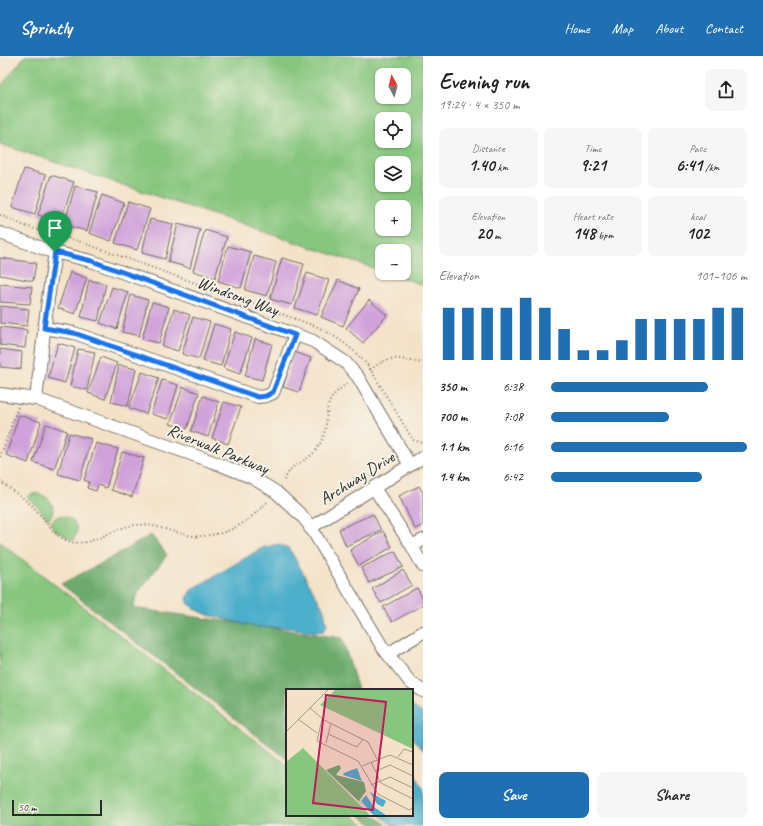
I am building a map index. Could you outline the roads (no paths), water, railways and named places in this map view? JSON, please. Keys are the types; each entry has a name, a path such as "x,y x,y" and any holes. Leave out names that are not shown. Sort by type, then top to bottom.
{"street":[{"name":"Windsong Way","path":"0,232 55,252 92,261 313,341 345,362 358,377 410,465"},
{"path":"36,399 55,252"},
{"path":"44,328 74,333 258,397 266,396 273,392 295,335"},
{"name":"Riverwalk Parkway","path":"0,394 36,399 216,463 253,478 276,492 302,516 388,654 411,683 423,691"},
{"name":"Archway Drive","path":"310,528 423,457"},
{"path":"374,488 412,546 423,566"},
{"path":"412,546 423,540"},
{"path":"388,654 423,632"}],"water":[{"path":"277,544 289,548 324,610 327,625 324,631 314,632 291,628 256,627 208,615 193,608 188,603 187,598 191,590 262,548"},
{"path":"413,707 423,714 423,750 413,738"},
{"path":"413,771 423,788 423,826 393,826 381,816 413,816"}]}
